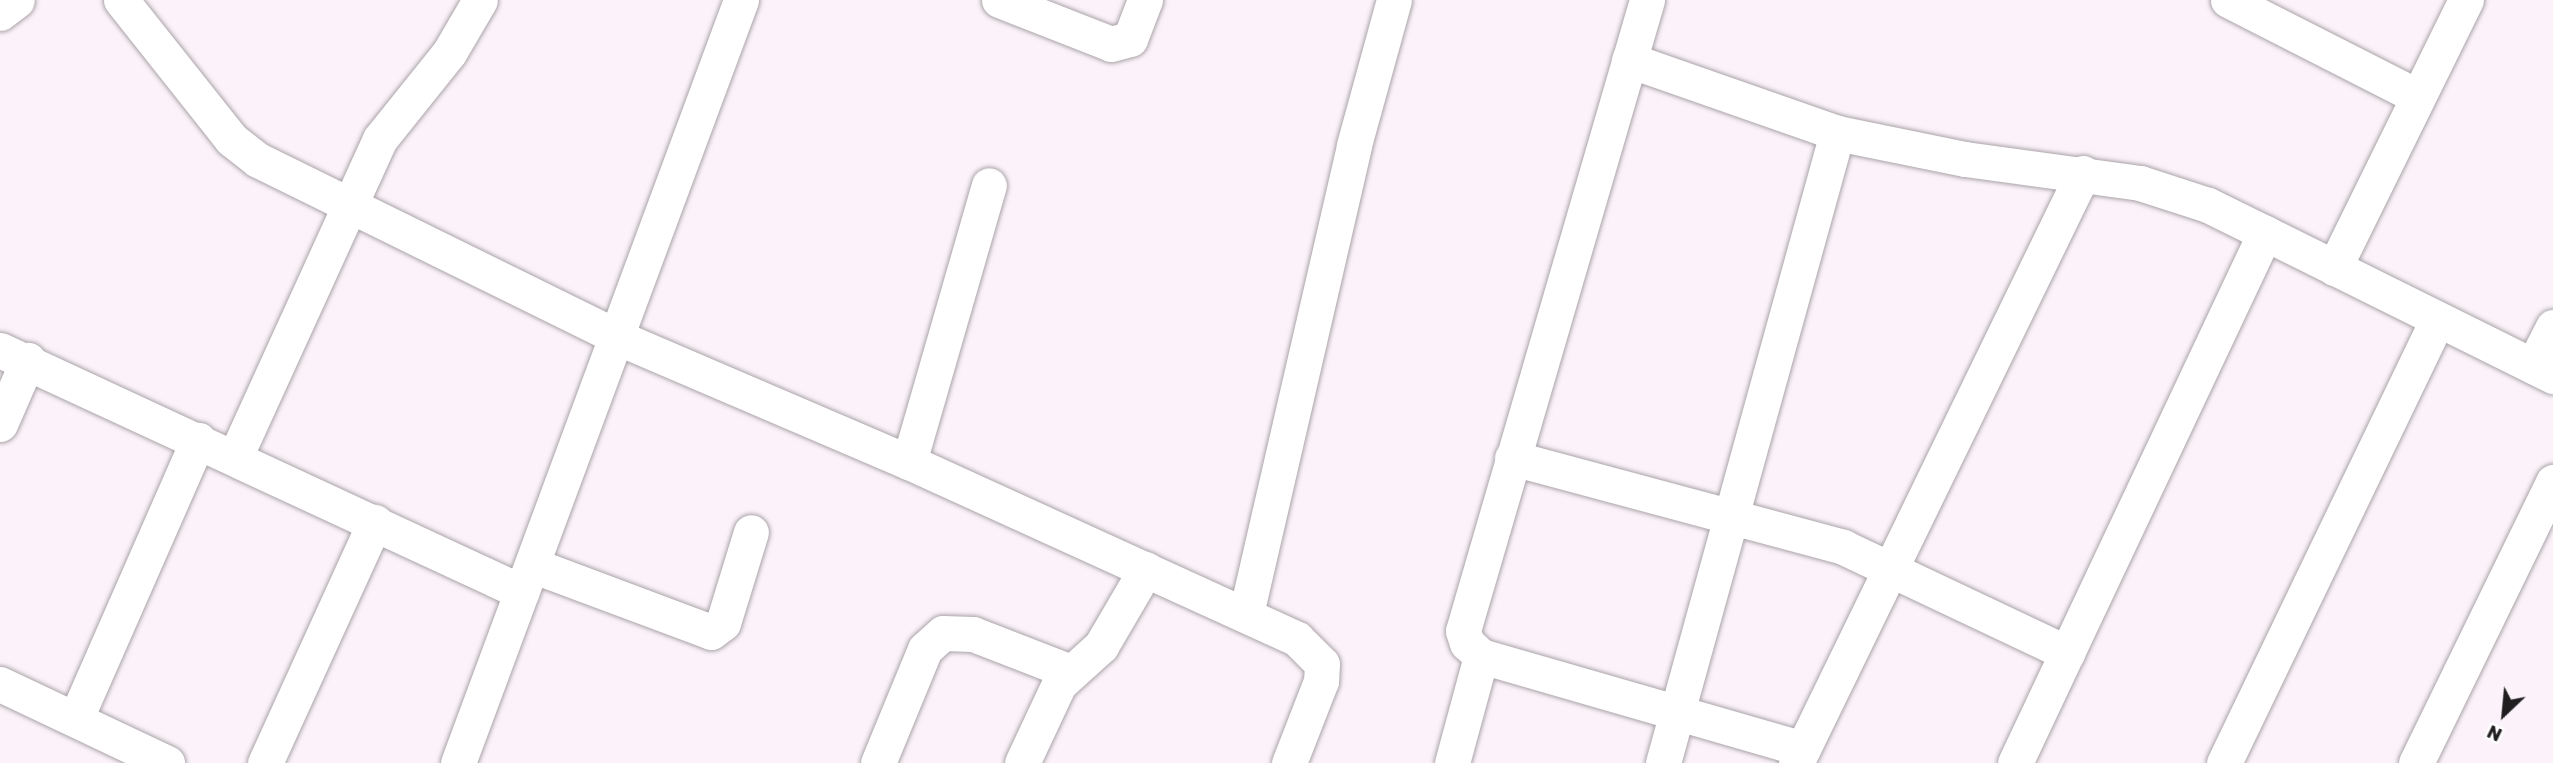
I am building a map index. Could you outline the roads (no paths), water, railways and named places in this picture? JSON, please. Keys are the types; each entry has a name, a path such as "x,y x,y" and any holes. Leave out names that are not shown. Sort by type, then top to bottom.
{"street":[{"path":"0,13 17,0"},
{"path":"121,0 243,150 619,338 909,462 1297,639 1322,664 1321,681 1289,763"},
{"path":"235,457 396,114 449,53 480,0"},
{"path":"458,763 619,338 741,0"},
{"path":"999,0 1111,44 1130,38 1145,0"},
{"path":"1246,614 1354,145 1394,0"},
{"path":"1647,0 1465,617 1467,643 1482,656 1677,713 1800,756 2083,173"},
{"path":"2228,0 2418,97"},
{"path":"2334,268 2466,0"},
{"path":"1629,60 1837,133 1965,159 2083,173 2176,193 2265,233 2437,321 2543,371 2553,327"},
{"path":"1663,763 1837,133"},
{"path":"909,462 989,185"},
{"path":"2015,763 2265,233"},
{"path":"2224,763 2437,321"},
{"path":"0,425 14,355 375,522 527,579 711,632 723,622 751,533"},
{"path":"76,718 198,440"},
{"path":"1512,458 1733,514 1893,567 2067,653"},
{"path":"2416,763 2553,482"},
{"path":"265,763 375,522"},
{"path":"1022,763 1046,704 1071,672 1101,646 1146,569"},
{"path":"878,763 925,649 943,633 973,634 1071,672"},
{"path":"1452,763 1482,656"},
{"path":"0,684 167,763"}]}
